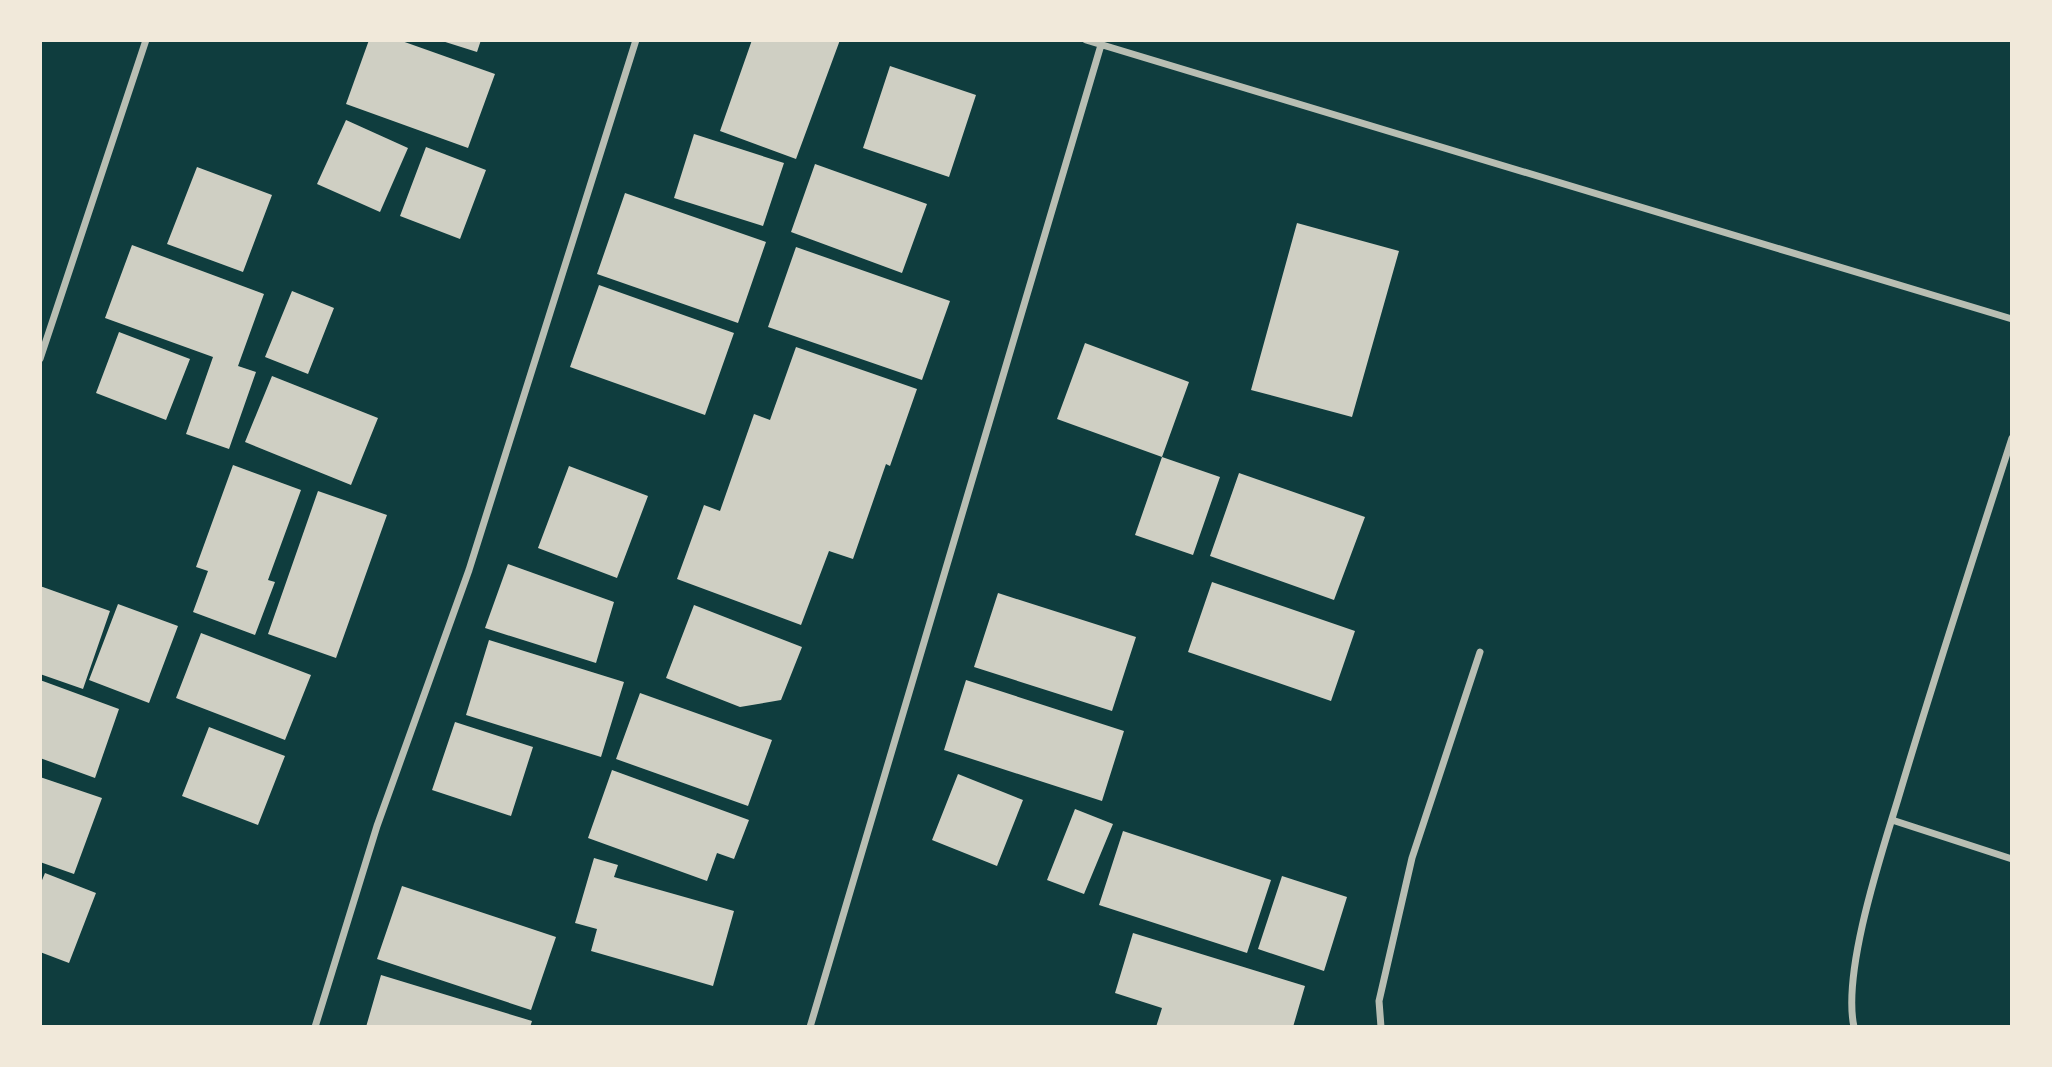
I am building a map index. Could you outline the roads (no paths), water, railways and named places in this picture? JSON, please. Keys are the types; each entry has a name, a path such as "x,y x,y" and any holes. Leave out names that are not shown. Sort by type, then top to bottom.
{"street":[{"path":"40,359 146,40"},
{"path":"315,1027 377,826 469,570 636,40"},
{"path":"1086,40 2012,319"},
{"path":"810,1027 1101,45"},
{"path":"1854,1027 1850,1006 1868,902 1942,651 2012,438"},
{"path":"1381,1027 1379,1001 1412,858 1480,652"},
{"path":"1892,821 2012,859"}]}
